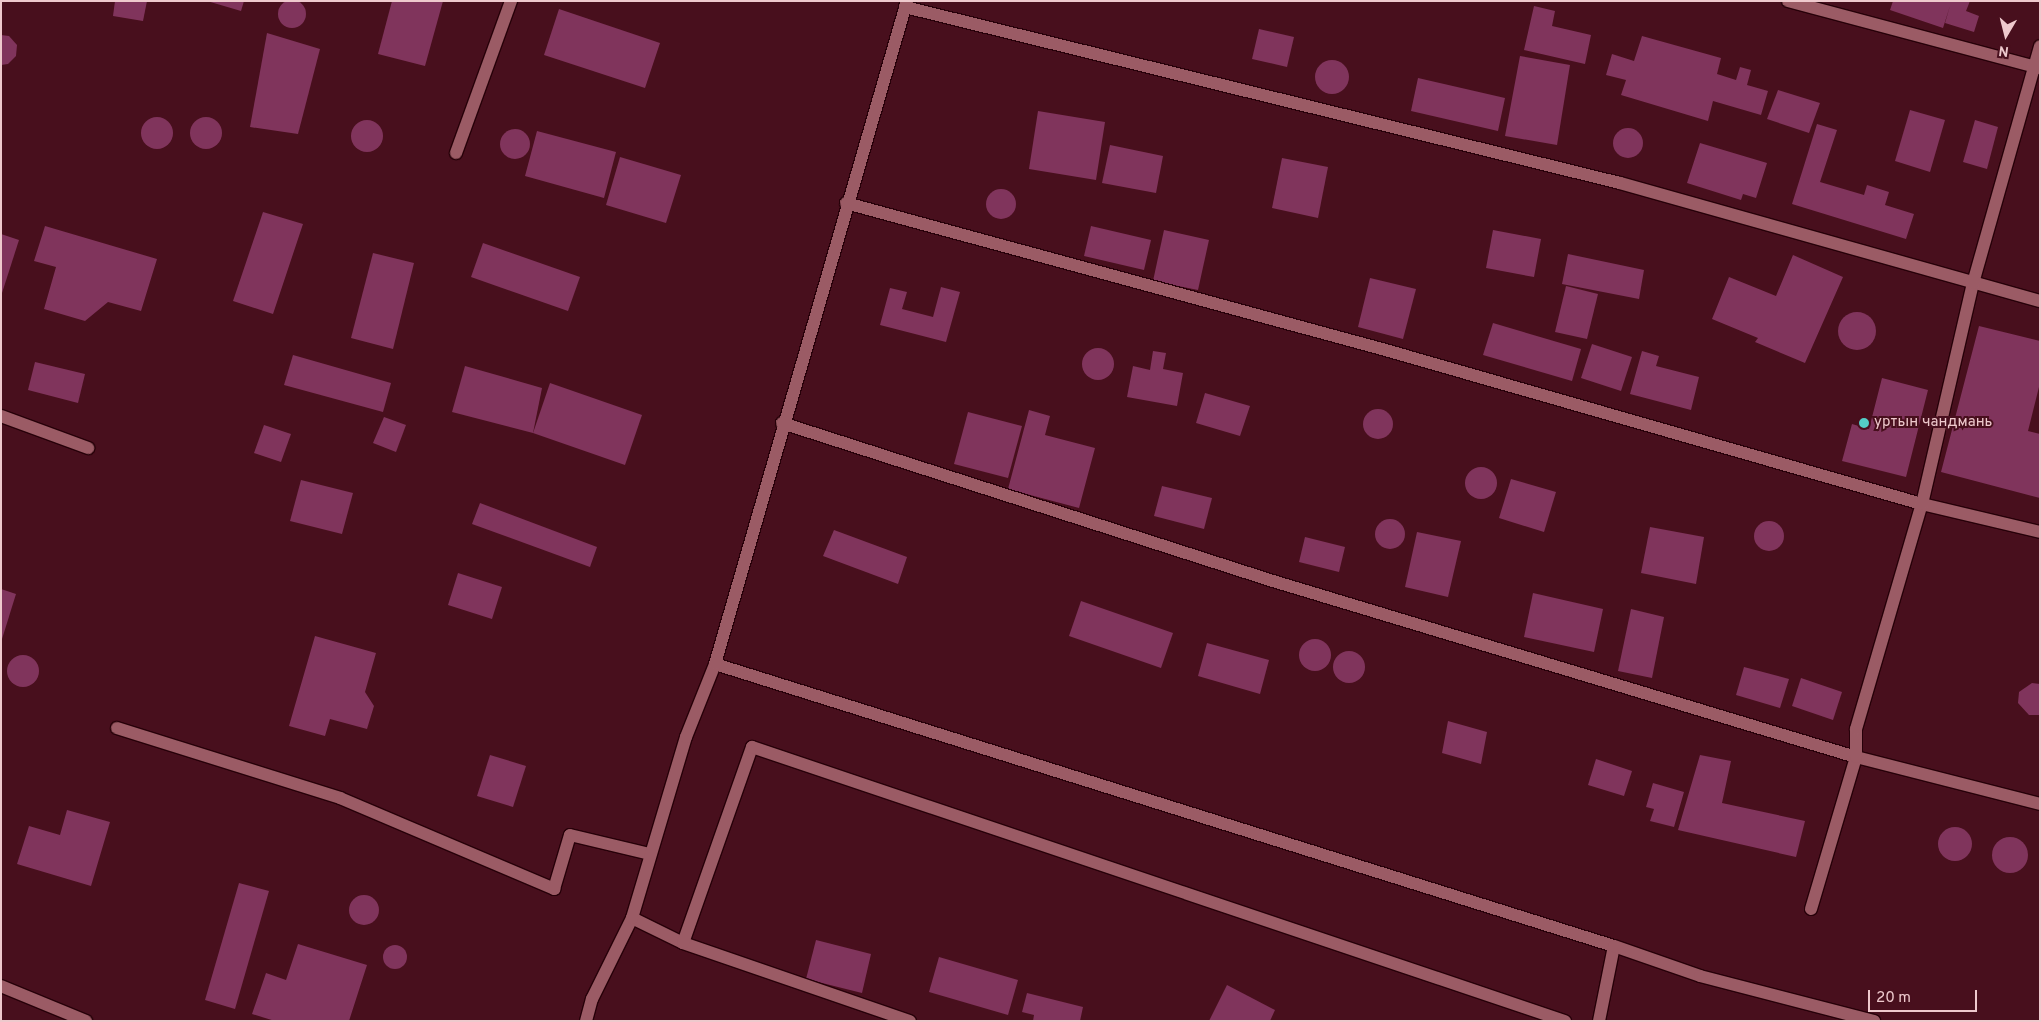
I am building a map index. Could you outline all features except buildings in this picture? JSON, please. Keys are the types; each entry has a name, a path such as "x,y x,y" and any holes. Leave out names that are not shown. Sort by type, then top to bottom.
{"street":[{"path":"456,153 511,1"},
{"path":"1788,1 2037,68"},
{"path":"586,1021 592,999 632,918 686,737 715,664 782,424 906,4 1620,183 2040,301"},
{"path":"1811,909 1856,757 1856,729 1922,504 1973,283 2037,68 2040,46"},
{"path":"846,203 1382,349 1922,504 2040,532"},
{"path":"1,416 88,448"},
{"path":"782,424 1273,581 1856,757 2040,804"},
{"path":"715,664 1614,946 1700,976 1874,1021"},
{"path":"117,728 340,798 554,889 570,835 650,854"},
{"path":"683,943 752,747 1565,1021"},
{"path":"632,918 683,943 910,1021"},
{"path":"1599,1021 1614,946"},
{"path":"1,986 86,1021"}],"place":[{"name":"уртын чандмань","path":"1864,423"}]}
